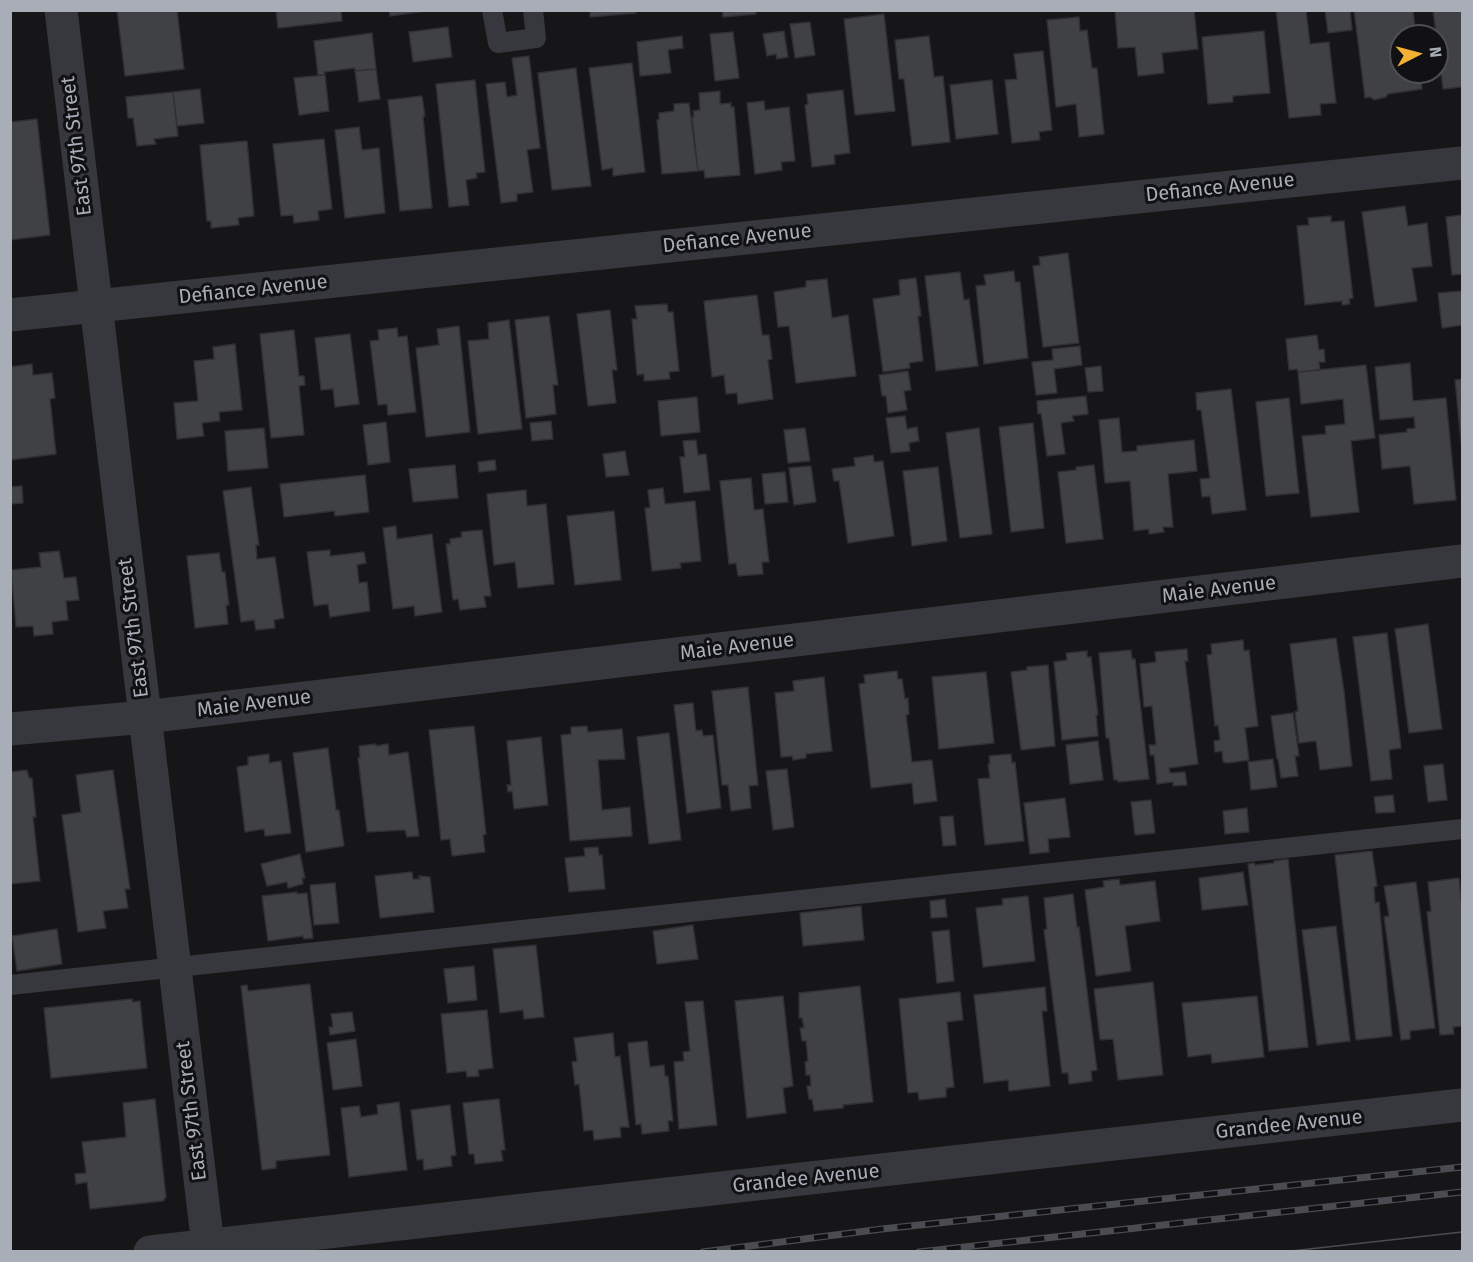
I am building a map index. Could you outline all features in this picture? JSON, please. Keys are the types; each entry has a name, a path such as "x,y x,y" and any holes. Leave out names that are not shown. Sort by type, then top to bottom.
{"street":[{"name":"East 97th Street","path":"61,10 208,1246"},
{"name":"Defiance Avenue","path":"10,315 1462,163"},
{"name":"Maie Avenue","path":"10,729 145,717 1462,568"},
{"name":"Grandee Avenue","path":"150,1251 1462,1106"}],"lane":[{"path":"492,10 498,43 536,38 532,10"},
{"path":"10,985 1462,829"}],"building":[{"path":"117,10 177,10 184,69 125,76"},
{"path":"276,10 341,10 342,21 278,28"},
{"path":"389,10 433,10 390,16"},
{"path":"590,10 635,10 636,13 590,17"},
{"path":"722,10 756,10 756,14 723,17"},
{"path":"1194,10 1198,49 1162,53 1164,73 1138,76 1135,47 1118,48 1115,11"},
{"path":"1276,10 1306,10 1310,44 1329,42 1336,103 1320,104 1321,115 1289,118"},
{"path":"1325,10 1350,10 1352,30 1328,33"},
{"path":"1354,10 1413,10 1415,24 1389,24 1389,84 1421,84 1422,89 1388,94 1386,97 1374,100 1370,97 1365,98"},
{"path":"1433,10 1462,10 1462,87 1443,89 1442,84 1449,84 1449,24 1435,24"},
{"path":"884,14 895,111 855,115 844,19"},
{"path":"1079,17 1080,31 1087,30 1092,68 1097,68 1104,134 1079,137 1076,104 1056,107 1047,20"},
{"path":"810,22 815,55 795,58 790,24"},
{"path":"448,27 452,57 413,62 409,32"},
{"path":"784,31 788,57 777,59 776,54 767,56 763,34"},
{"path":"1264,31 1270,93 1233,96 1233,102 1208,104 1202,37"},
{"path":"733,32 739,78 715,81 710,34"},
{"path":"372,33 376,69 355,71 355,68 324,72 325,75 318,75 314,41"},
{"path":"682,36 683,48 668,50 671,73 640,76 637,42"},
{"path":"929,36 934,77 943,76 950,142 912,146 904,79 899,79 895,40"},
{"path":"1043,51 1052,130 1039,132 1040,140 1012,143 1005,80 1017,79 1014,54"},
{"path":"529,56 540,148 527,150 533,192 517,194 517,201 501,203 486,84 505,82 507,97 517,95 512,58"},
{"path":"632,63 645,172 613,176 613,168 602,170 589,68"},
{"path":"576,68 591,186 552,190 538,73"},
{"path":"376,69 380,99 359,102 355,71"},
{"path":"325,75 329,111 299,115 294,78"},
{"path":"475,80 485,172 476,173 477,178 466,180 469,205 449,207 436,84"},
{"path":"992,80 998,134 956,139 950,85"},
{"path":"200,89 204,123 177,126 173,92"},
{"path":"843,90 850,153 834,155 835,164 812,167 805,105 808,104 807,94"},
{"path":"720,91 720,104 731,103 731,107 734,107 740,175 705,178 704,170 698,171 693,111 700,110 699,93"},
{"path":"173,92 178,136 154,139 156,144 137,146 133,118 128,118 126,97"},
{"path":"422,96 432,208 400,211 388,100"},
{"path":"764,101 765,110 789,107 795,161 781,162 782,170 755,174 747,103"},
{"path":"689,103 698,171 662,174 657,120 659,120 659,113 674,111 674,104"},
{"path":"37,119 50,235 10,240 10,122"},
{"path":"359,127 362,150 379,148 385,213 345,218 335,130"},
{"path":"324,139 332,209 318,211 319,220 294,223 293,215 281,216 273,144"},
{"path":"247,141 254,216 238,218 239,225 211,228 211,221 207,221 200,145"},
{"path":"1405,206 1408,226 1427,223 1432,266 1412,268 1417,301 1375,307 1362,212"},
{"path":"1462,215 1462,274 1452,275 1446,217"},
{"path":"1331,216 1331,222 1344,221 1353,298 1349,299 1350,304 1342,305 1342,301 1305,305 1297,226 1309,225 1308,218"},
{"path":"1068,253 1079,343 1043,347 1033,266 1040,265 1039,257"},
{"path":"1014,271 1015,282 1020,282 1028,358 984,364 976,286 986,285 984,275"},
{"path":"960,272 964,300 969,299 978,366 936,371 925,276"},
{"path":"916,278 923,361 909,363 910,368 883,372 873,299 900,295 899,280"},
{"path":"827,279 832,318 848,315 856,376 796,383 789,326 778,327 774,292 806,287 806,281"},
{"path":"1462,291 1462,325 1442,328 1438,293"},
{"path":"757,295 762,335 769,335 772,359 768,360 773,399 738,404 737,393 726,394 724,375 712,377 704,301"},
{"path":"667,304 668,312 673,312 679,371 669,372 670,379 644,381 644,374 637,375 632,319 637,319 635,306"},
{"path":"610,310 617,370 612,370 616,403 588,406 577,314"},
{"path":"549,316 558,385 553,385 556,414 526,418 515,320"},
{"path":"509,320 522,429 478,434 468,341 489,339 488,323"},
{"path":"459,326 470,432 426,437 416,348 439,345 437,329"},
{"path":"397,328 398,337 407,336 416,412 388,415 387,404 378,405 370,341 379,340 378,330"},
{"path":"294,330 299,376 304,376 305,385 299,386 304,435 271,438 260,334"},
{"path":"350,334 359,404 335,407 333,389 321,390 315,338"},
{"path":"1317,335 1319,350 1324,349 1325,362 1319,362 1320,370 1298,372 1297,369 1289,370 1286,339"},
{"path":"235,344 242,410 219,412 220,421 202,423 204,436 177,439 174,403 198,401 194,361 214,359 213,347"},
{"path":"1080,346 1082,365 1054,369 1057,393 1036,395 1032,362 1053,360 1052,349"},
{"path":"1410,363 1413,401 1446,398 1456,500 1414,504 1410,466 1382,469 1379,435 1407,432 1407,429 1415,428 1414,417 1380,420 1375,367"},
{"path":"32,364 33,375 52,373 55,398 50,399 56,454 10,460 10,367"},
{"path":"1366,365 1375,438 1351,441 1359,512 1311,517 1302,436 1326,434 1325,426 1345,424 1343,399 1301,404 1298,372"},
{"path":"1101,366 1103,391 1088,392 1085,368"},
{"path":"908,371 911,390 904,391 907,410 888,413 886,396 882,396 879,375"},
{"path":"1462,379 1462,451 1455,380"},
{"path":"1231,389 1246,510 1212,514 1210,496 1202,497 1200,479 1210,478 1201,410 1197,410 1196,393"},
{"path":"1086,396 1088,414 1072,416 1074,421 1061,423 1065,454 1047,456 1037,401"},
{"path":"697,397 700,432 661,436 658,401"},
{"path":"1289,398 1299,493 1266,496 1256,402"},
{"path":"905,416 907,429 917,427 919,441 909,443 910,451 891,453 886,418"},
{"path":"1119,418 1122,452 1137,451 1137,446 1194,440 1197,471 1168,474 1173,527 1163,527 1164,532 1149,534 1149,529 1134,531 1130,481 1105,483 1099,420"},
{"path":"551,421 553,439 532,441 530,423"},
{"path":"386,422 390,462 368,465 363,425"},
{"path":"1033,423 1044,528 1011,532 999,427"},
{"path":"264,428 268,468 228,471 225,431"},
{"path":"805,428 810,461 788,463 784,430"},
{"path":"979,428 992,534 960,538 946,433"},
{"path":"696,440 698,455 706,454 710,490 684,493 680,457 685,457 683,441"},
{"path":"625,451 629,475 606,477 603,454"},
{"path":"873,455 874,462 883,461 894,536 848,543 839,481 834,481 832,469 855,466 854,458"},
{"path":"495,460 496,470 479,472 478,462"},
{"path":"455,465 458,498 413,502 409,469"},
{"path":"1094,465 1103,539 1066,543 1058,472"},
{"path":"811,466 816,502 794,505 789,468"},
{"path":"938,467 947,541 912,546 903,471"},
{"path":"785,472 788,502 765,504 762,474"},
{"path":"365,475 369,512 335,516 334,511 284,517 280,484"},
{"path":"751,478 754,510 763,509 769,562 762,562 763,574 738,576 736,563 729,564 720,481"},
{"path":"22,486 23,503 10,504 10,487"},
{"path":"251,487 259,545 256,545 257,559 275,557 284,618 274,620 275,628 256,630 254,620 241,622 223,491"},
{"path":"663,488 665,504 695,501 701,561 680,563 681,568 652,571 645,508 650,508 648,490"},
{"path":"526,490 527,506 546,504 554,584 518,588 515,562 494,565 487,494"},
{"path":"614,511 621,580 575,585 567,516"},
{"path":"396,526 397,539 432,534 442,612 415,616 414,606 393,609 383,528"},
{"path":"482,530 491,596 484,596 486,607 460,610 458,599 453,600 446,544 450,544 450,539 462,537 461,532"},
{"path":"330,550 330,556 364,552 366,563 357,565 359,583 367,582 370,611 330,617 328,604 314,606 307,552"},
{"path":"59,551 64,578 76,577 79,600 66,601 68,620 52,622 53,634 34,636 33,626 16,627 11,570 41,567 39,553"},
{"path":"219,553 222,572 225,572 229,605 226,605 228,624 195,628 187,556"},
{"path":"1428,624 1442,729 1409,733 1395,629"},
{"path":"1387,633 1401,748 1389,750 1392,779 1371,781 1353,637"},
{"path":"1336,638 1352,766 1320,770 1316,741 1299,743 1295,712 1298,711 1290,644"},
{"path":"1243,640 1244,651 1249,650 1258,726 1245,728 1249,760 1228,763 1223,762 1222,751 1215,752 1214,741 1220,740 1218,725 1215,726 1207,655 1212,654 1211,644"},
{"path":"1187,649 1188,661 1185,661 1198,764 1169,768 1170,773 1185,772 1187,785 1173,786 1173,782 1157,784 1154,755 1150,755 1149,745 1156,745 1152,706 1144,707 1140,664 1156,662 1155,652"},
{"path":"1131,650 1132,659 1135,659 1149,779 1118,782 1114,780 1109,738 1106,738 1099,653"},
{"path":"1087,651 1087,657 1091,657 1098,715 1096,715 1098,736 1062,740 1054,662 1067,660 1066,653"},
{"path":"1048,665 1055,746 1021,750 1011,672 1027,670 1027,667"},
{"path":"897,671 898,679 902,679 905,699 908,698 909,714 906,715 912,762 932,760 937,801 914,804 912,783 871,788 859,684 865,683 864,675"},
{"path":"986,672 994,743 939,749 932,677"},
{"path":"824,677 832,751 806,754 806,758 793,760 792,756 781,757 775,693 794,691 793,681"},
{"path":"748,687 758,785 749,786 751,808 731,811 728,785 722,785 712,691"},
{"path":"693,703 696,731 702,730 703,736 713,735 721,808 687,813 674,705"},
{"path":"1293,713 1299,756 1295,756 1298,776 1281,778 1271,716"},
{"path":"474,726 486,834 483,835 485,852 452,856 450,839 441,840 429,730"},
{"path":"587,726 588,732 622,729 625,759 598,760 602,810 630,807 632,836 570,841 561,735 571,734 571,727"},
{"path":"669,733 681,840 649,844 637,737"},
{"path":"541,737 548,805 514,809 512,791 508,792 507,785 511,785 507,741"},
{"path":"1098,741 1103,780 1070,784 1066,745"},
{"path":"376,744 376,746 388,744 389,755 408,752 419,836 407,837 405,830 367,832 358,758 360,758 359,746"},
{"path":"328,748 336,810 339,810 344,846 306,852 293,753"},
{"path":"269,754 269,763 281,761 291,833 265,836 264,829 245,832 237,767 248,765 248,757"},
{"path":"1011,754 1012,763 1015,762 1024,841 985,845 978,779 990,778 989,756"},
{"path":"1273,759 1277,787 1251,790 1248,762"},
{"path":"1443,764 1447,800 1428,802 1424,766"},
{"path":"787,769 794,827 773,830 766,771"},
{"path":"27,770 29,778 32,778 36,817 33,817 40,881 10,884 10,772"},
{"path":"113,770 130,889 125,889 128,908 103,911 106,928 78,932 62,815 81,812 76,775"},
{"path":"1393,795 1395,812 1376,813 1374,797"},
{"path":"1065,798 1070,837 1048,839 1049,852 1030,854 1024,803"},
{"path":"1151,800 1155,833 1135,835 1131,802"},
{"path":"1247,808 1249,832 1225,834 1223,811"},
{"path":"953,816 956,845 943,846 940,817"},
{"path":"598,847 599,855 602,855 605,889 569,892 565,858 585,856 584,848"},
{"path":"1372,851 1377,886 1374,887 1375,903 1379,902 1392,1036 1356,1040 1335,855"},
{"path":"300,854 305,878 302,878 303,884 288,888 287,882 267,886 261,864"},
{"path":"1288,859 1308,1047 1269,1051 1248,864 1274,863 1274,861"},
{"path":"412,872 413,879 420,879 419,876 430,877 434,912 380,918 375,876"},
{"path":"1243,872 1248,905 1202,910 1199,878"},
{"path":"1459,878 1462,908 1462,1026 1453,1027 1454,1034 1440,1035 1427,912 1431,911 1428,882"},
{"path":"1119,879 1120,885 1155,881 1160,921 1125,926 1131,971 1096,976 1085,890 1104,887 1103,881"},
{"path":"1416,882 1435,1028 1410,1031 1410,1039 1401,1040 1384,917 1389,916 1384,886"},
{"path":"335,883 339,923 314,925 310,885"},
{"path":"297,892 297,894 307,893 313,938 304,939 303,936 268,941 262,896"},
{"path":"1073,894 1097,1070 1091,1071 1092,1081 1069,1084 1068,1073 1062,1073 1044,930 1047,929 1044,898"},
{"path":"1028,896 1035,961 983,967 976,908 1003,905 1002,899"},
{"path":"945,899 947,917 931,918 930,901"},
{"path":"861,906 864,940 803,946 800,913"},
{"path":"693,925 698,959 657,964 653,931"},
{"path":"1336,926 1350,1041 1317,1045 1302,930"},
{"path":"57,929 62,964 17,971 12,936"},
{"path":"949,930 954,981 937,983 932,932"},
{"path":"536,945 544,1017 524,1019 523,1010 500,1013 493,949"},
{"path":"474,966 477,1000 448,1003 444,969"},
{"path":"1153,982 1163,1075 1118,1080 1113,1039 1100,1040 1094,989"},
{"path":"310,984 330,1155 276,1161 276,1168 262,1170 241,986 247,985 248,991"},
{"path":"860,986 873,1102 814,1111 807,1086 811,1086 810,1075 806,1075 805,1062 808,1061 806,1041 802,1041 800,1028 804,1028 802,1018 799,1018 799,993"},
{"path":"1045,987 1047,1011 1042,1011 1050,1086 1009,1091 1008,1080 984,1083 974,995"},
{"path":"960,992 963,1020 947,1022 954,1087 946,1088 946,1097 919,1100 918,1092 908,1093 899,999"},
{"path":"783,996 793,1086 783,1088 786,1113 747,1118 735,1001"},
{"path":"1257,996 1264,1057 1212,1063 1211,1054 1188,1057 1182,1003"},
{"path":"132,999 133,1002 140,1001 147,1068 51,1078 44,1008"},
{"path":"703,1001 717,1125 679,1129 674,1062 684,1061 683,1052 690,1051 685,1002"},
{"path":"487,1010 493,1068 478,1070 479,1076 467,1077 466,1071 447,1073 441,1014"},
{"path":"352,1012 355,1031 330,1035 329,1027 333,1027 331,1014"},
{"path":"613,1033 615,1057 620,1056 629,1127 620,1127 621,1137 594,1140 593,1130 584,1131 579,1084 575,1085 572,1062 577,1061 574,1038"},
{"path":"356,1039 362,1086 333,1090 327,1043"},
{"path":"647,1041 650,1067 664,1065 665,1076 668,1076 673,1121 668,1121 669,1131 642,1134 641,1124 636,1125 628,1043"},
{"path":"155,1099 166,1197 163,1201 90,1209 87,1182 76,1184 75,1174 86,1173 82,1142 126,1137 123,1103"},
{"path":"499,1099 505,1150 501,1150 503,1161 475,1164 474,1154 469,1154 463,1103"},
{"path":"399,1102 407,1170 349,1177 341,1108 359,1106 361,1117 378,1114 377,1105"},
{"path":"450,1105 456,1155 451,1156 452,1166 424,1170 423,1159 417,1160 411,1110"}],"tram line":[{"path":"1282,1252 1462,1232"}],"railway":[{"path":"703,1252 882,1229 1462,1167"},
{"path":"919,1252 1462,1192"}]}
